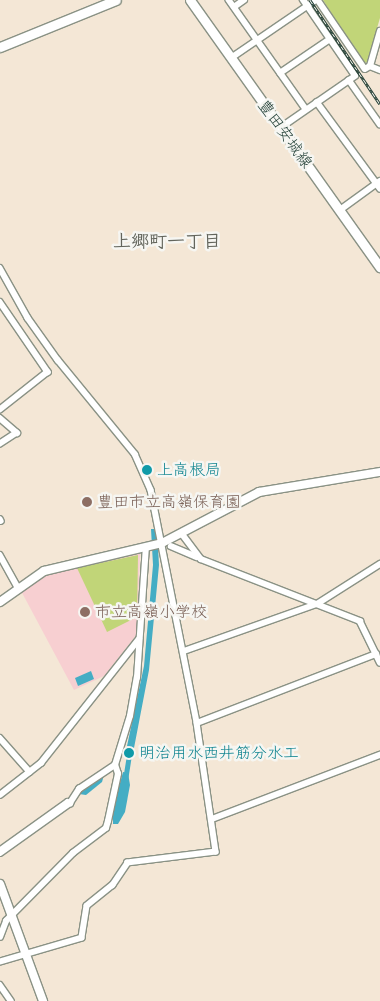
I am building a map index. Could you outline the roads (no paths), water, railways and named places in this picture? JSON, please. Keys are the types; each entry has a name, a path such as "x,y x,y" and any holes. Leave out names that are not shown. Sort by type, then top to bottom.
{"main road":[{"path":"0,47 116,0"},
{"name":"豊田安城線","path":"190,0 342,209 380,257"},
{"name":"豊田安城線","path":"195,0 233,57"},
{"name":"豊田安城線","path":"342,209 380,267"}],"street":[{"path":"229,0 306,109"},
{"path":"234,7 244,0"},
{"path":"282,126 355,76 303,0"},
{"path":"233,57 317,0 365,69 370,66 380,31"},
{"path":"280,73 330,39"},
{"path":"370,66 380,70"},
{"path":"349,80 380,124"},
{"path":"317,102 379,184 342,209"},
{"path":"0,268 28,318 58,360 135,454 151,490 155,545 184,651 197,723 216,852 128,864 113,885 86,906 82,938 0,962"},
{"path":"0,410 48,372 1,306"},
{"path":"0,418 17,433 0,444"},
{"path":"0,602 44,571 155,545 183,535 259,492 380,472"},
{"path":"183,535 201,559"},
{"path":"0,937 4,924 73,853 106,828 118,774 115,765 130,716 137,678 139,638 155,545"},
{"path":"171,546 360,621 377,652 380,662"},
{"path":"0,555 18,588"},
{"path":"184,651 318,604 379,567"},
{"path":"0,795 30,772 139,638"},
{"path":"197,723 377,652"},
{"path":"0,738 30,772"},
{"path":"212,819 380,755"},
{"path":"0,853 70,803 79,789 115,765"},
{"path":"0,849 67,801 70,803"},
{"path":"0,884 2,897 43,1001"},
{"path":"0,985 11,1001"}],"water":[{"path":"151,529 157,529 159,565 149,670 134,748 127,746 144,666 153,565"},
{"path":"91,671 94,679 78,686 75,678"},
{"path":"123,772 128,773 130,785 125,812 118,824 113,824 113,809"},
{"path":"104,775 102,782 86,795 79,794"}],"waterway":[{"path":"125,780 131,741"}],"railway":[{"path":"310,0 380,104"}],"place":[{"name":"上高根局","path":"147,470"},
{"name":"豊田市立高嶺保育園","path":"87,502"},
{"name":"市立高嶺小学校","path":"85,612"},
{"name":"明治用水西井筋分水工","path":"129,753"}],"district":[{"name":"上郷町一丁目","path":"167,242"}]}
